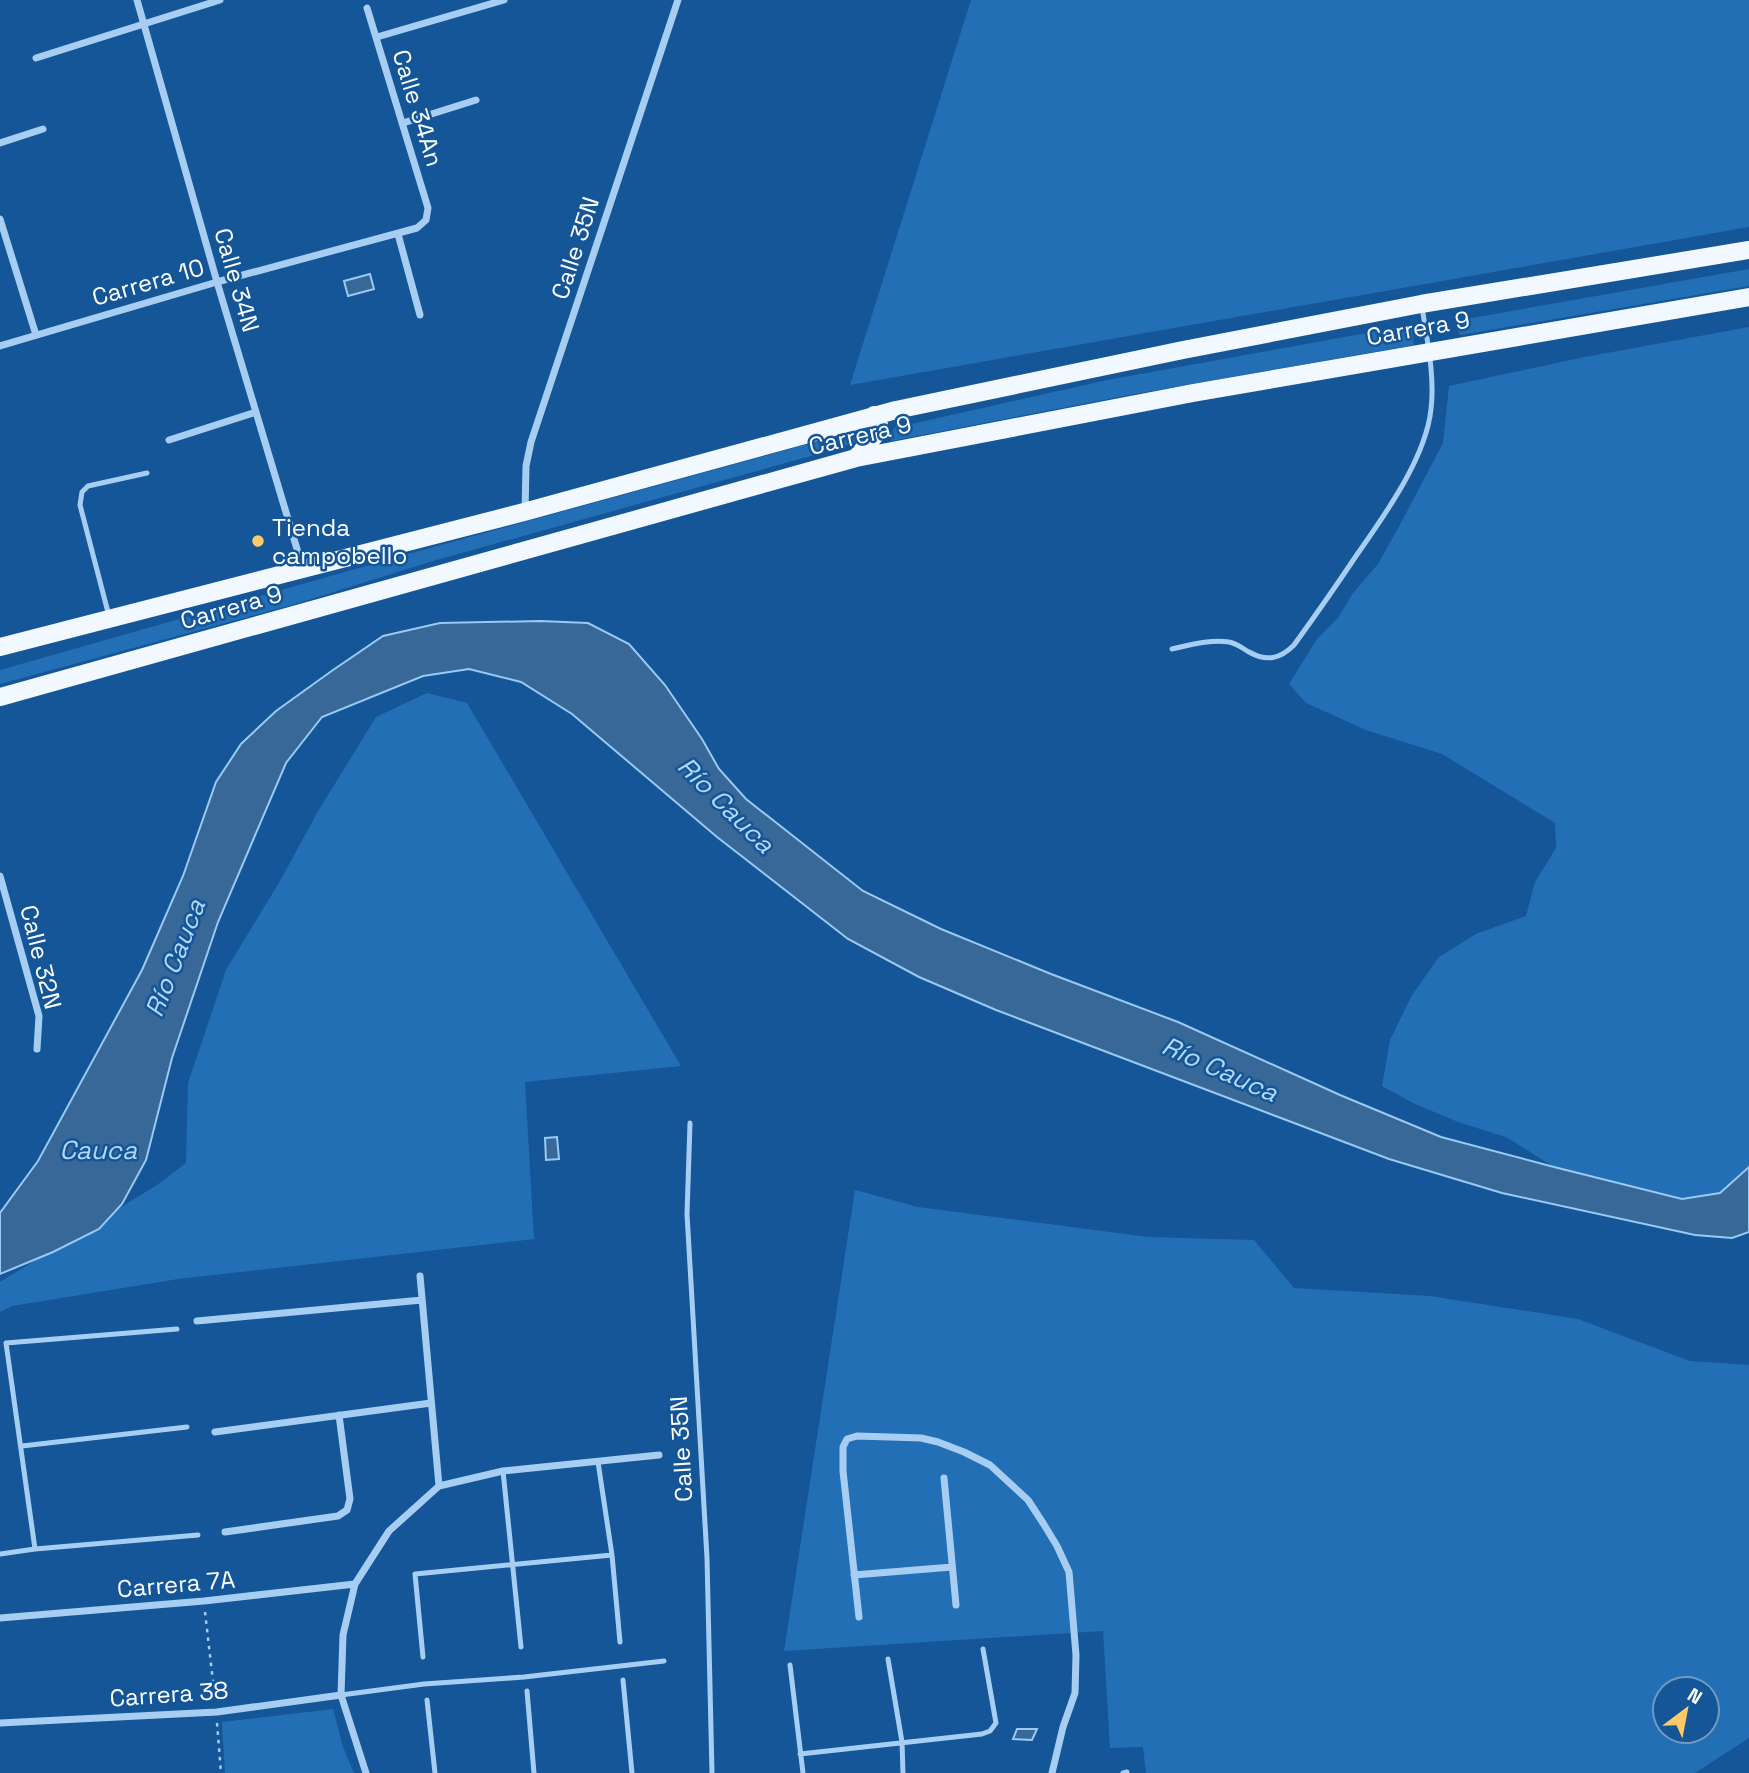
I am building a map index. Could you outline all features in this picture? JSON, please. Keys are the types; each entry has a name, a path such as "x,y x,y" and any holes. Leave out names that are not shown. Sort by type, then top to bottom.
{"main road":[{"name":"Carrera 9","path":"0,647 524,512 874,415 1183,350 1421,304 1749,250"},
{"name":"Carrera 9","path":"0,697 856,458 1193,393 1749,297"},
{"path":"856,458 876,434 879,425 874,415"}],"street":[{"name":"Calle 34N","path":"136,0 304,570"},
{"path":"36,58 220,0"},
{"path":"377,37 504,0"},
{"name":"Calle 35N","path":"524,512 526,466 531,442 678,0"},
{"name":"Calle 34An","path":"367,8 428,208 426,220"},
{"path":"403,123 477,100"},
{"path":"0,143 43,129"},
{"path":"0,219 36,335"},
{"name":"Carrera 10","path":"0,346 217,282 418,228 426,220"},
{"path":"398,233 420,315"},
{"path":"169,440 256,412"},
{"name":"Calle 32N","path":"0,876 39,1016 37,1049"},
{"path":"420,1276 439,1486"},
{"path":"197,1321 422,1300"},
{"path":"215,1432 431,1403"},
{"path":"225,1532 338,1516 347,1510 350,1499 339,1415"},
{"path":"859,1616 843,1471 843,1447 847,1439 857,1436 920,1438 939,1442 990,1465 1028,1500 1057,1546 1069,1572 1076,1656 1075,1693 1063,1727 1052,1773"},
{"path":"366,1773 341,1695 343,1635 355,1584 389,1531 439,1486 503,1471 659,1455"},
{"path":"944,1478 956,1605"},
{"path":"854,1574 952,1567"},
{"name":"Carrera 7A","path":"0,1618 204,1601 355,1584"},
{"name":"Carrera 38","path":"0,1723 216,1712 341,1695"}],"lane":[{"path":"1172,649 1220,641 1232,642 1264,658 1277,658 1294,645 1370,537 1419,453 1432,408 1421,304"},
{"path":"110,619 80,505 82,492 88,486 147,473"},
{"name":"Calle 35N","path":"690,1123 687,1214 706,1558 712,1773"},
{"path":"35,1549 6,1343 177,1329"},
{"path":"22,1446 187,1427"},
{"path":"598,1462 620,1642"},
{"path":"503,1471 521,1647"},
{"path":"0,1554 198,1535"},
{"path":"423,1657 415,1574 611,1555"},
{"path":"800,1754 990,1731 996,1723 983,1649"},
{"path":"888,1659 902,1742 903,1773"},
{"path":"341,1695 424,1684 524,1677 664,1661"},
{"path":"790,1665 803,1773"},
{"path":"623,1680 632,1773"},
{"path":"527,1690 534,1773"},
{"path":"427,1700 435,1773"}],"path":[{"path":"204,1601 221,1773"}],"shaded area":[{"path":"971,0 1749,0 1749,227 850,385"},
{"path":"1749,269 1749,286 1460,335 1455,321"},
{"path":"1411,325 1414,345 1129,395 891,441 894,428 1107,380"},
{"path":"1749,327 1749,1167 1720,1193 1682,1199 1554,1167 1506,1137 1458,1122 1382,1086 1390,1040 1412,995 1439,957 1476,934 1526,916 1535,882 1556,848 1555,823 1442,754 1366,730 1306,703 1289,684 1317,639 1338,618 1353,593 1378,564 1402,521 1443,443 1449,386 1585,357"},
{"path":"863,429 854,444 433,561 292,605 0,684 0,670"},
{"path":"427,693 467,703 681,1066 525,1082 534,1239 178,1279 12,1306 0,1312 0,1282 157,1185 186,1163 188,1083 226,970 376,717"},
{"path":"855,1190 918,1207 1148,1237 1254,1240 1294,1288 1430,1296 1578,1319 1690,1361 1749,1365 1749,1738 1695,1773 1146,1773 1143,1747 1110,1748 1103,1631 784,1651"},
{"path":"333,1709 343,1747 354,1773 225,1773 222,1722"}],"water":[{"path":"370,274 374,289 348,296 344,281"},
{"name":"Cauca","path":"440,623 588,623 629,644 665,685 719,769 746,799 863,891 941,929 1178,1022 1441,1137 1682,1199 1720,1193 1749,1167 1749,1232 1732,1238 1695,1235 1502,1193 1389,1159 996,1010 919,977 848,939 717,837 572,714 521,682 469,669 423,676 322,717 286,763 218,922 172,1058 146,1160 122,1204 99,1229 0,1274 0,1213 38,1161 142,970 183,876 216,782 241,744 276,711 383,636"},
{"path":"557,1137 559,1159 546,1160 545,1138"},
{"path":"1017,1729 1037,1729 1032,1740 1013,1739"}],"place":[{"name":"Tienda campobello","path":"258,541"}],"water label":[{"name":"Río Cauca","path":"726,805"},
{"name":"Río Cauca","path":"175,958"},
{"name":"Río Cauca","path":"1220,1069"}]}
